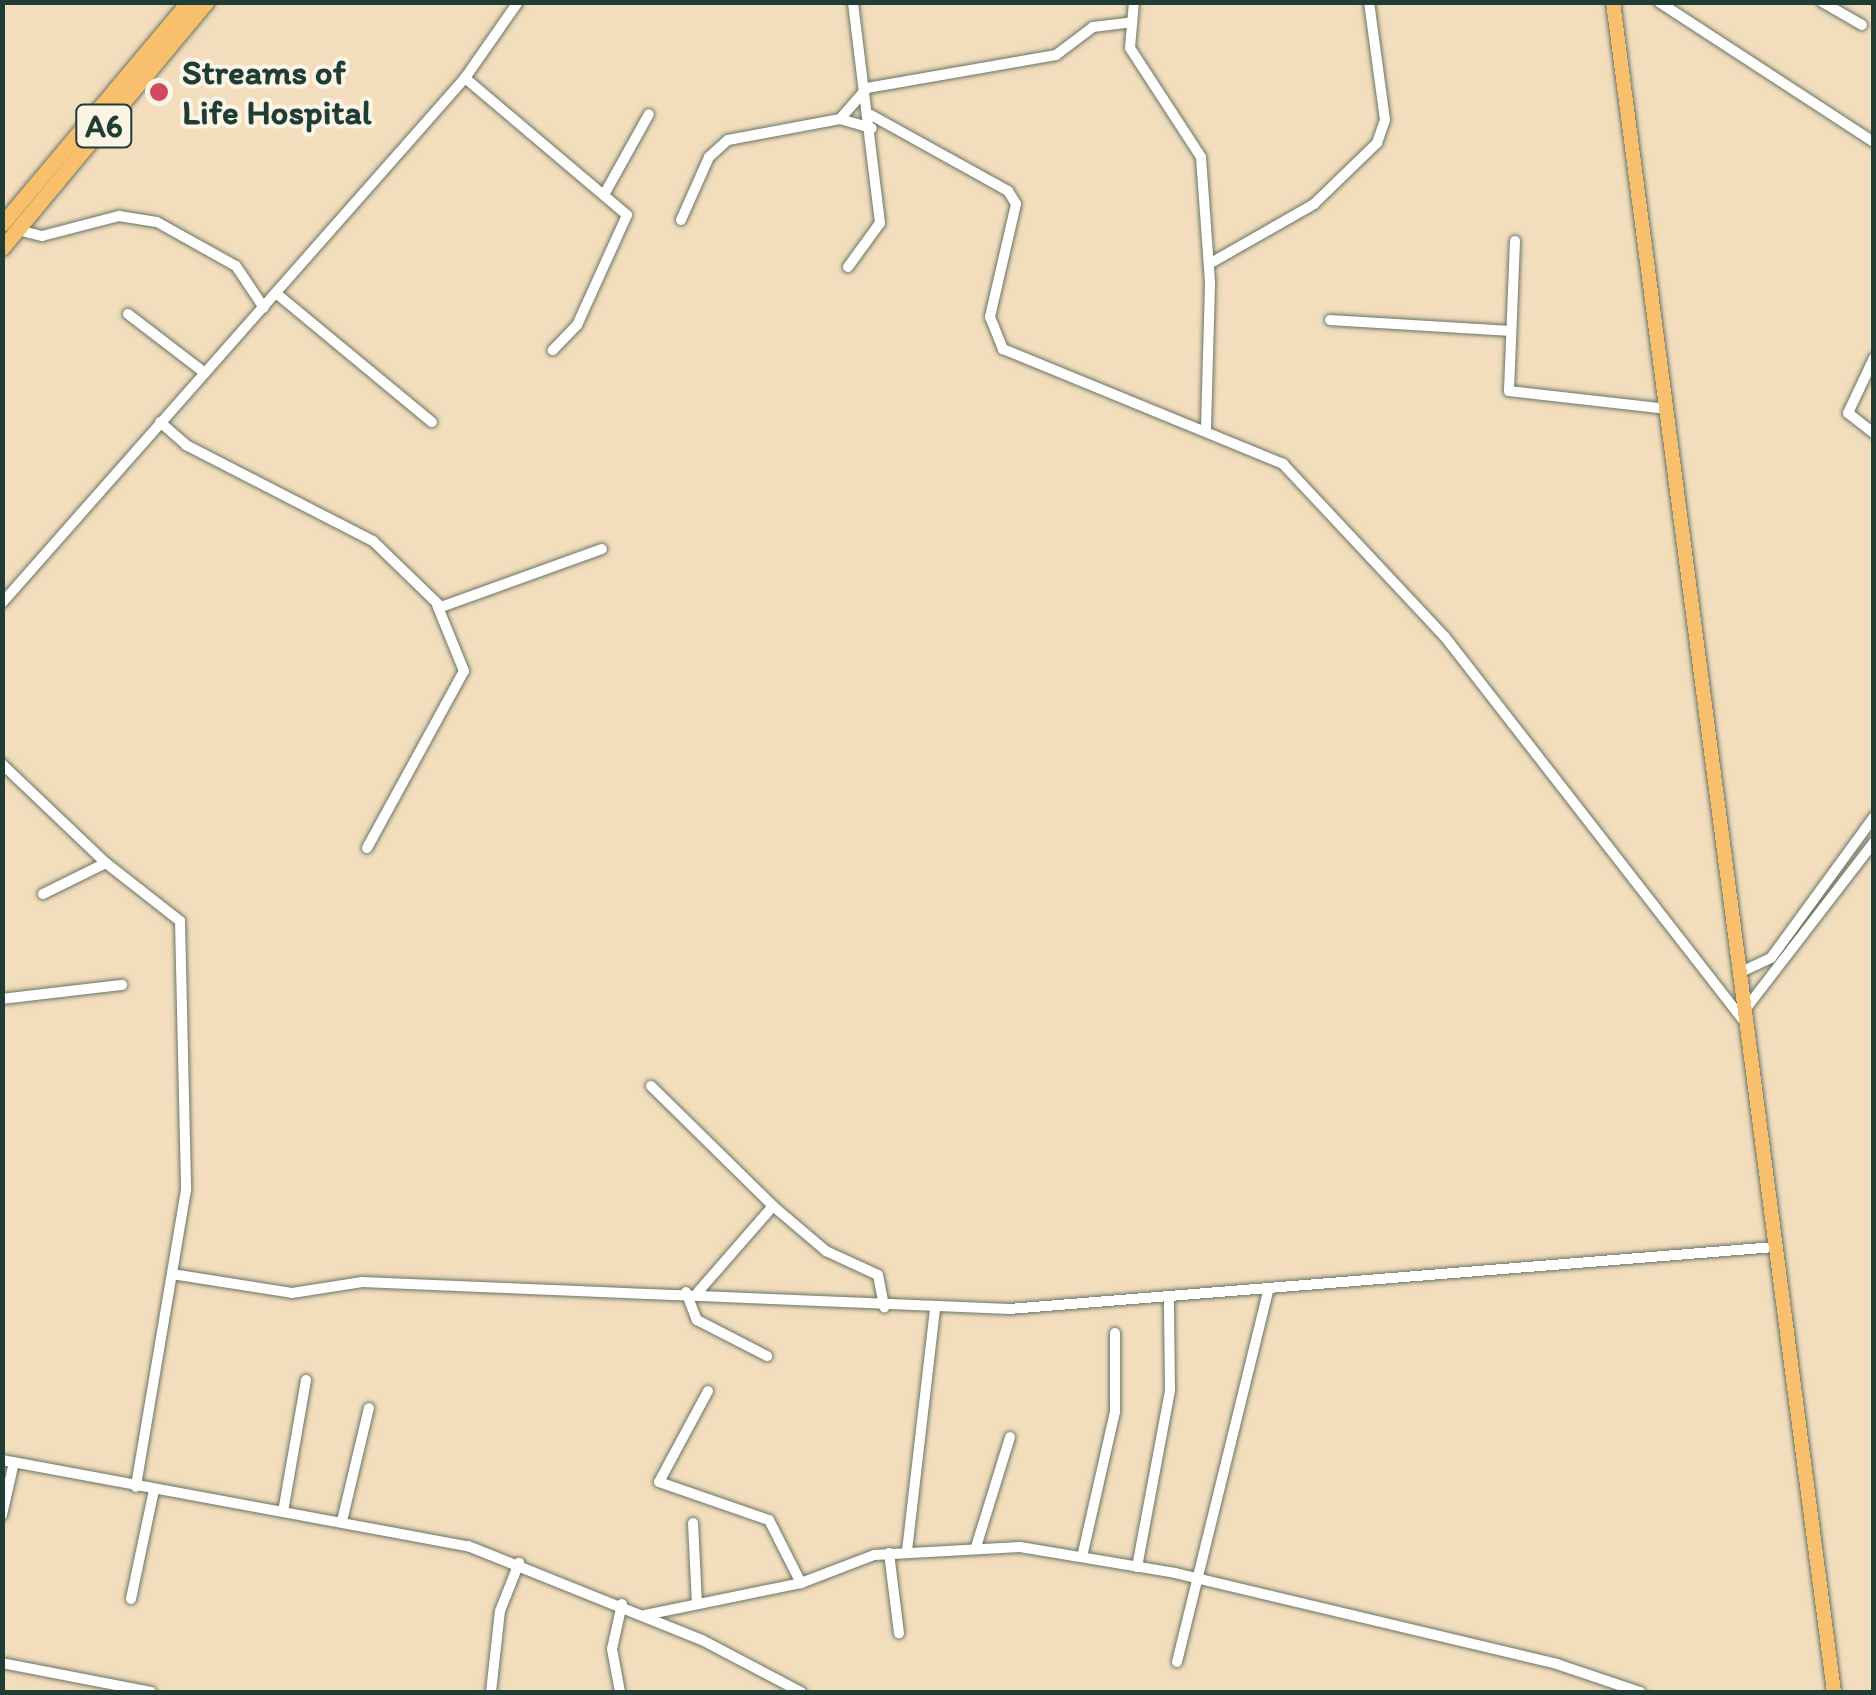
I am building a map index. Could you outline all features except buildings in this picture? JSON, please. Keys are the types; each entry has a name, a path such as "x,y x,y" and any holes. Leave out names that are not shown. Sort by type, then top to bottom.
{"highway":[{"name":"A6","path":"2,248 10,227 188,2"},
{"name":"A6","path":"10,227 206,2"}],"main road":[{"path":"1612,2 1834,1692"}],"street":[{"path":"2,603 465,78 518,2"},
{"path":"848,268 880,224 871,115 853,2"},
{"path":"1134,2 1127,23 1136,62 1193,134 1209,264 1206,430"},
{"path":"1209,264 1314,204 1377,142 1385,120 1369,2"},
{"path":"1659,2 1874,142"},
{"path":"1822,2 1862,26"},
{"path":"840,119 867,88 1056,55 1093,27 1127,23"},
{"path":"465,78 605,193 627,223 577,325 552,350"},
{"path":"605,193 649,114"},
{"path":"871,115 1008,191 1016,204 990,317 1003,349 1284,464 1446,637 1744,1016 1874,842"},
{"path":"681,220 719,145 840,119 872,128"},
{"path":"10,227 42,236 119,216 157,222 236,266 264,308"},
{"path":"1515,241 1511,331 1516,395 1666,409"},
{"path":"277,294 432,422"},
{"path":"128,314 204,373"},
{"path":"1330,320 1511,331"},
{"path":"1874,358 1848,413 1874,433"},
{"path":"160,422 186,446 362,534 437,606 464,671 367,848"},
{"path":"437,606 450,609 602,549"},
{"path":"2,764 106,864 180,921 186,1190 136,1487"},
{"path":"1742,972 1771,958 1874,817"},
{"path":"43,894 106,864"},
{"path":"2,999 122,985"},
{"path":"652,1086 772,1206 826,1251 878,1275 884,1306"},
{"path":"692,1292 772,1206"},
{"path":"172,1274 292,1293 362,1282 692,1292 934,1310 1169,1302 1774,1247"},
{"path":"1177,1662 1268,1291"},
{"path":"692,1292 697,1320 767,1356"},
{"path":"1137,1567 1170,1390 1169,1302"},
{"path":"907,1551 934,1310"},
{"path":"1082,1557 1115,1412 1116,1333"},
{"path":"283,1512 306,1380"},
{"path":"708,1391 660,1482 768,1520 801,1583"},
{"path":"342,1521 369,1408"},
{"path":"976,1547 1010,1437"},
{"path":"2,1515 8,1461 342,1521 519,1562 645,1614 801,1692"},
{"path":"130,1599 154,1490"},
{"path":"693,1523 697,1604"},
{"path":"645,1614 801,1583 889,1553 976,1547 1082,1557 1200,1579 1557,1664 1640,1692"},
{"path":"889,1553 899,1634"},
{"path":"491,1692 500,1611 519,1562"},
{"path":"620,1692 612,1649 622,1604"},
{"path":"2,1663 151,1692"}],"place":[{"name":"Streams of Life Hospital","path":"159,92"}]}
